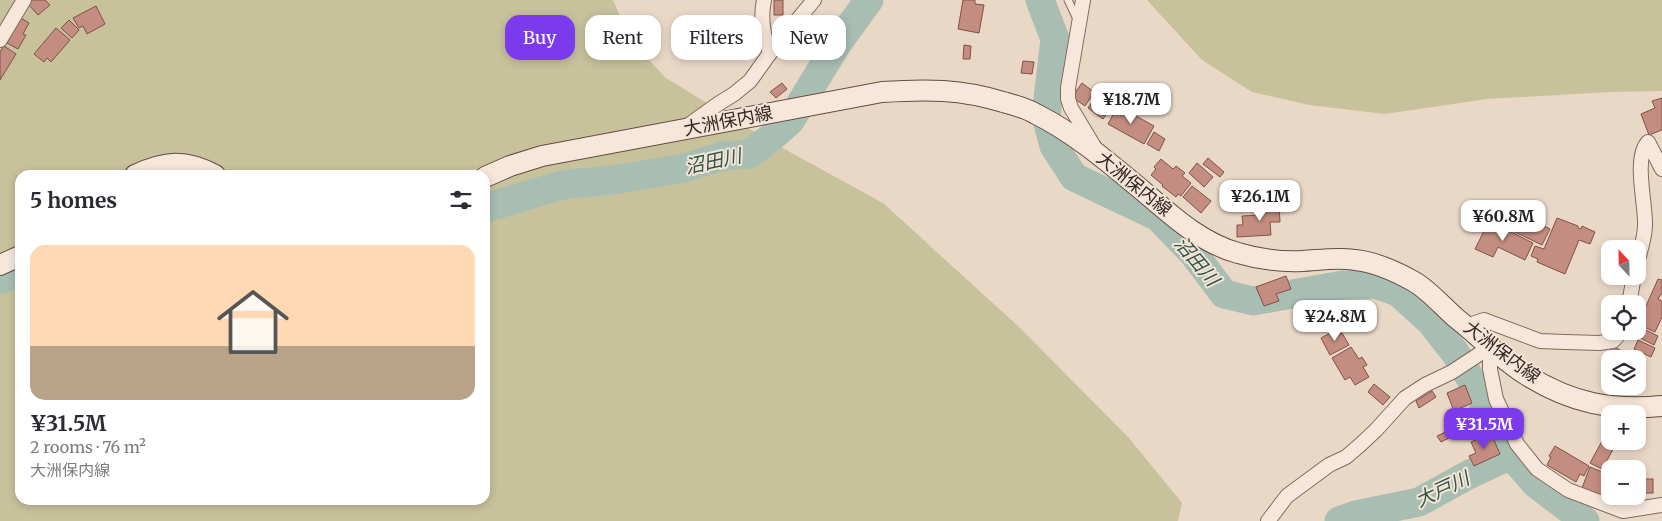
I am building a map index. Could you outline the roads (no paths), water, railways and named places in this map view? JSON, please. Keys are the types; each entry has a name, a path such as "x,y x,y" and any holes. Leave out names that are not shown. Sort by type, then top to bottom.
{"main road":[{"name":"大洲保内線","path":"490,175 542,156 882,92 908,90 954,91 995,100 1035,113 1072,135 1098,154 1173,216 1205,239 1237,253 1272,260 1302,261 1333,258 1356,260 1387,268 1416,282 1490,347 1527,376 1568,396 1608,407 1636,409 1662,406"},
{"path":"147,170 169,164 191,164 204,170"},
{"path":"0,265 15,258"}],"street":[{"path":"0,40 24,0"},
{"path":"764,0 762,28 770,53"},
{"path":"682,130 750,81 770,53 814,0"},
{"path":"1083,0 1068,88 1068,99 1098,154"},
{"path":"1643,240 1645,224 1641,189 1641,167 1645,145 1648,142 1662,169"},
{"path":"1466,326 1484,320 1540,340 1599,343 1614,340"},
{"path":"1268,521 1288,496 1329,465 1346,457 1376,430 1405,398 1425,385 1452,372 1490,347"},
{"path":"1490,347 1490,369 1496,399 1517,444 1537,469 1568,490 1623,511 1662,505"}],"lane":[{"path":"1068,0 1079,24"}],"waterway":[{"name":"沼田川","path":"490,207 562,185 619,179 684,168 723,156 749,154 790,121 837,44 869,0"},
{"name":"沼田川","path":"1040,0 1055,39 1046,116 1054,146 1074,177 1158,217 1193,253 1224,294 1253,301 1343,285 1375,284 1398,292 1431,322 1456,354 1511,455 1536,484 1585,521"},
{"name":"沼田川","path":"0,280 15,274"},
{"name":"大戸川","path":"1339,521 1356,515 1419,502 1470,474 1511,455"}]}
